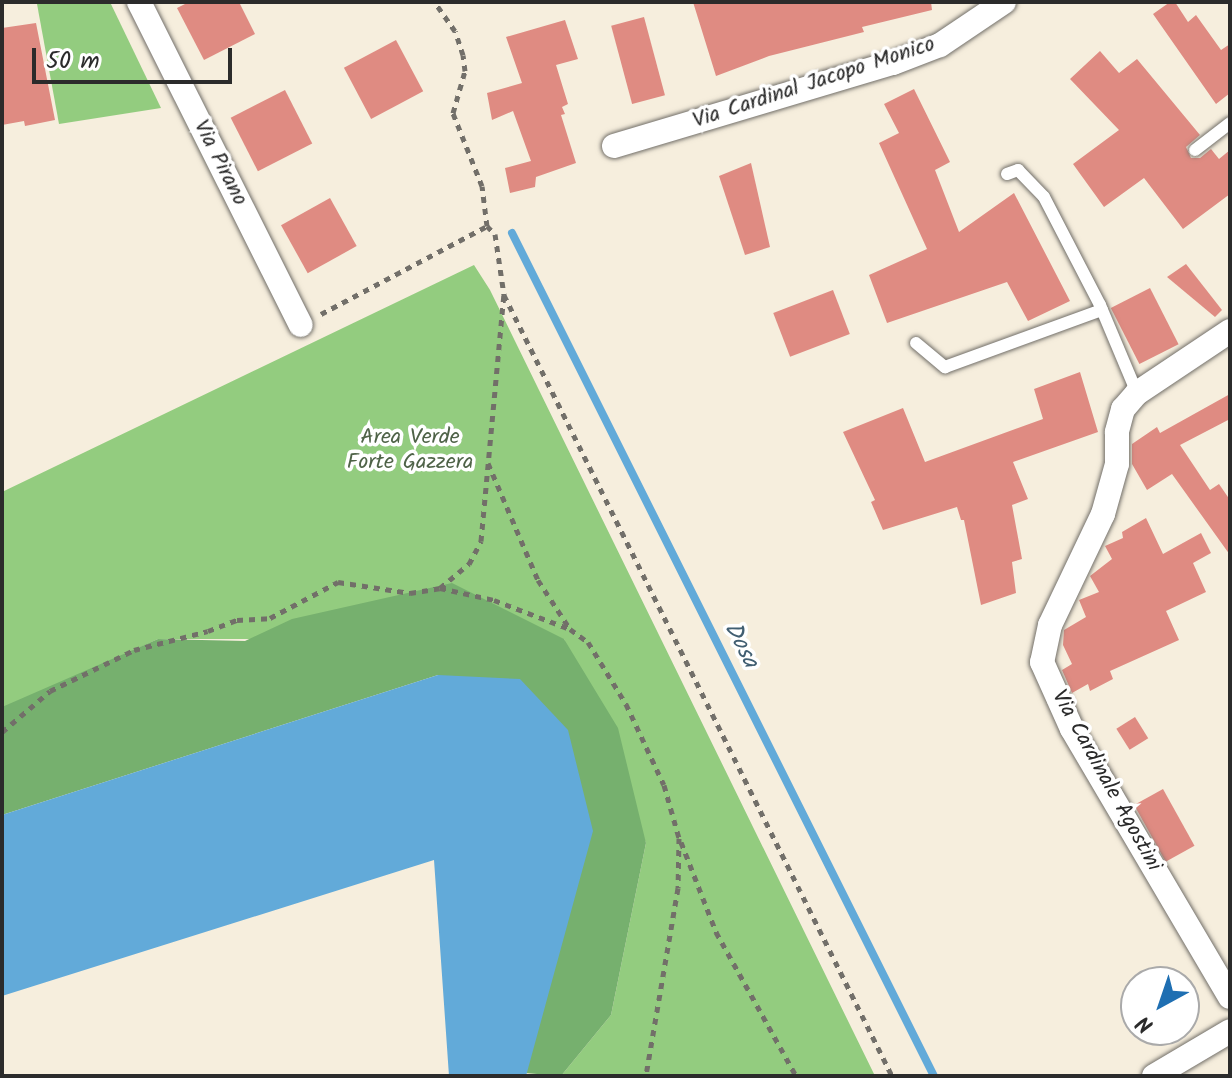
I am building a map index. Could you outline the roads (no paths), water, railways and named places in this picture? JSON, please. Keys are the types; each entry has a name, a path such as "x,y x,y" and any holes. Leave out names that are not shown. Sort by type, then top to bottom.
{"street":[{"name":"Via Pirano","path":"139,2 301,325"},
{"name":"Via Cardinal Jacopo Monico","path":"614,146 893,63 940,45 1004,2"},
{"name":"Via Cardinale Agostini","path":"1230,331 1137,393 1123,409 1117,432 1117,464 1103,514 1050,625 1042,662 1072,729 1230,997"},
{"path":"1154,1076 1228,1032"}],"lane":[{"path":"1195,150 1230,123"},
{"path":"1007,174 1018,170 1044,197 1102,310 1137,393"},
{"path":"916,343 945,367 1102,310"}],"water":[{"path":"438,675 520,679 568,730 593,831 526,1076 449,1076 434,860 2,996 2,815"}],"waterway":[{"name":"Dosa","path":"512,233 934,1076"}],"park label":[{"name":"Area Verde Forte Gazzera","path":"410,450"}]}
